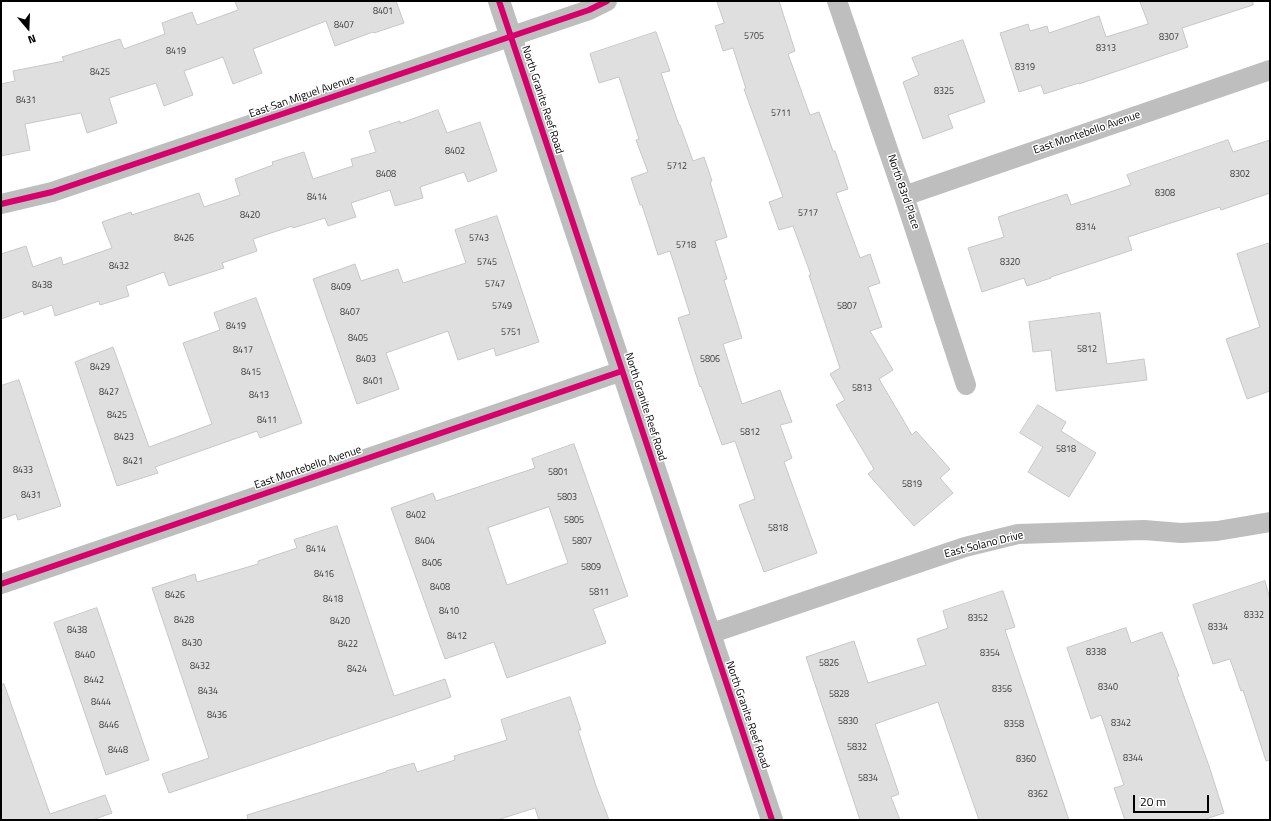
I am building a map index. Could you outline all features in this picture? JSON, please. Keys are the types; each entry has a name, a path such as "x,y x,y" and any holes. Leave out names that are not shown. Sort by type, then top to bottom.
{"street":[{"name":"North Granite Reef Road","path":"499,1 772,820"},
{"name":"East San Miguel Avenue","path":"1,204 52,192 511,37 589,10 607,1"},
{"name":"North 83rd Place","path":"837,1 904,196 966,384"},
{"name":"East Montebello Avenue","path":"904,196 1270,70"},
{"name":"East Montebello Avenue","path":"1,584 622,371"},
{"name":"East Solano Drive","path":"709,634 965,547 1018,534 1144,530 1188,532 1217,531 1270,522"}],"building":[{"path":"235,1 396,1 404,23 374,33 373,32 335,46 326,21 253,49 262,73 233,84 223,57 184,71 193,95 164,106 156,83 109,98 117,123 87,133 81,113 25,124 30,150 1,156 1,84 15,81 13,71 64,61 62,57 120,39 124,49 165,34 162,23 192,12 197,25 238,10"},
{"path":"717,1 779,1 795,51 788,54 810,115 819,112 833,151 835,151 848,189 836,193 860,258 870,254 880,283 868,287 882,327 870,331 893,370 879,379 912,435 916,431 950,469 940,478 953,493 914,526 868,474 874,469 836,405 845,400 830,374 840,368 809,275 811,275 793,226 779,230 769,202 783,197 744,89 746,89 733,48 723,51 715,26 724,23"},
{"path":"1140,1 1253,1 1253,5 1182,28 1188,47 1079,84 1044,94 1041,85 1019,92 1000,33 1028,24 1030,31 1047,26 1049,33 1099,16 1106,37 1148,24"},
{"path":"656,32 670,71 661,73 679,125 693,161 704,157 727,237 715,241 727,279 724,280 742,338 723,344 742,404 780,390 792,422 780,425 792,458 784,462 817,553 764,572 739,505 755,499 735,441 722,445 701,386 700,387 678,318 690,314 670,251 658,255 642,205 640,205 631,178 648,172 636,140 639,139 619,77 599,83 590,54"},
{"path":"963,40 985,102 948,115 953,128 923,139 903,82 919,75 912,58"},
{"path":"438,110 447,133 480,122 497,171 468,182 464,172 420,187 423,198 395,206 390,190 351,203 356,217 328,226 325,218 293,228 292,226 253,239 257,251 222,263 224,268 169,286 164,272 126,286 129,296 100,305 99,301 55,316 52,305 24,315 23,311 1,319 1,254 26,246 33,267 61,257 63,265 112,248 102,222 131,212 132,215 199,193 204,207 240,195 235,179 273,165 272,162 304,152 313,179 353,166 351,159 376,152 369,131 400,121 400,123"},
{"path":"1228,140 1233,152 1270,140 1270,193 1221,210 1220,207 1128,237 1132,250 1051,278 1027,286 1024,278 982,292 968,248 1004,237 998,217 1067,194 1071,205 1131,185 1127,175"},
{"path":"497,216 539,342 496,356 494,348 458,360 448,331 386,353 399,389 357,404 313,279 355,264 361,281 398,269 403,283 466,263 455,230"},
{"path":"1270,243 1270,391 1247,399 1226,339 1260,327 1237,254"},
{"path":"256,298 302,423 260,438 257,431 155,467 158,473 117,486 75,362 113,347 149,447 212,424 183,343 220,330 214,313"},
{"path":"1100,313 1107,364 1144,359 1147,380 1056,391 1051,350 1033,352 1029,322"},
{"path":"19,380 61,506 18,520 16,514 1,519 1,386"},
{"path":"1038,405 1066,422 1061,431 1096,453 1069,497 1028,472 1043,447 1020,433"},
{"path":"574,444 628,596 593,609 606,643 507,678 494,642 445,659 391,508 433,493 436,501 535,468 532,459","holes":["549,507 568,563 507,585 488,528"]},
{"path":"337,526 394,696 445,679 451,697 169,793 162,774 209,758 152,588 195,574 197,582 258,564 258,561 297,548 294,540"},
{"path":"1265,581 1270,599 1270,760 1266,761 1243,690 1241,691 1230,659 1213,664 1193,605"},
{"path":"1003,591 1015,627 1005,630 1069,820 979,820 938,702 875,724 899,794 891,797 900,820 860,820 806,657 854,641 868,683 926,665 917,639 948,628 943,611"},
{"path":"97,608 149,760 106,775 54,623"},
{"path":"1126,628 1131,643 1162,632 1179,676 1177,677 1224,813 1203,820 1125,820 1114,788 1124,785 1101,715 1091,719 1067,648"},
{"path":"4,684 50,814 105,795 112,813 92,820 1,820 1,685"},
{"path":"570,697 581,730 578,730 596,786 609,820 539,820 535,808 497,820 248,820 247,815 386,771 414,763 417,772 455,760 454,756 507,740 501,720"}],"cycle path":[{"path":"499,1 772,820"},
{"path":"1,204 52,192 589,10 607,1"},
{"path":"1,584 622,371"}]}
